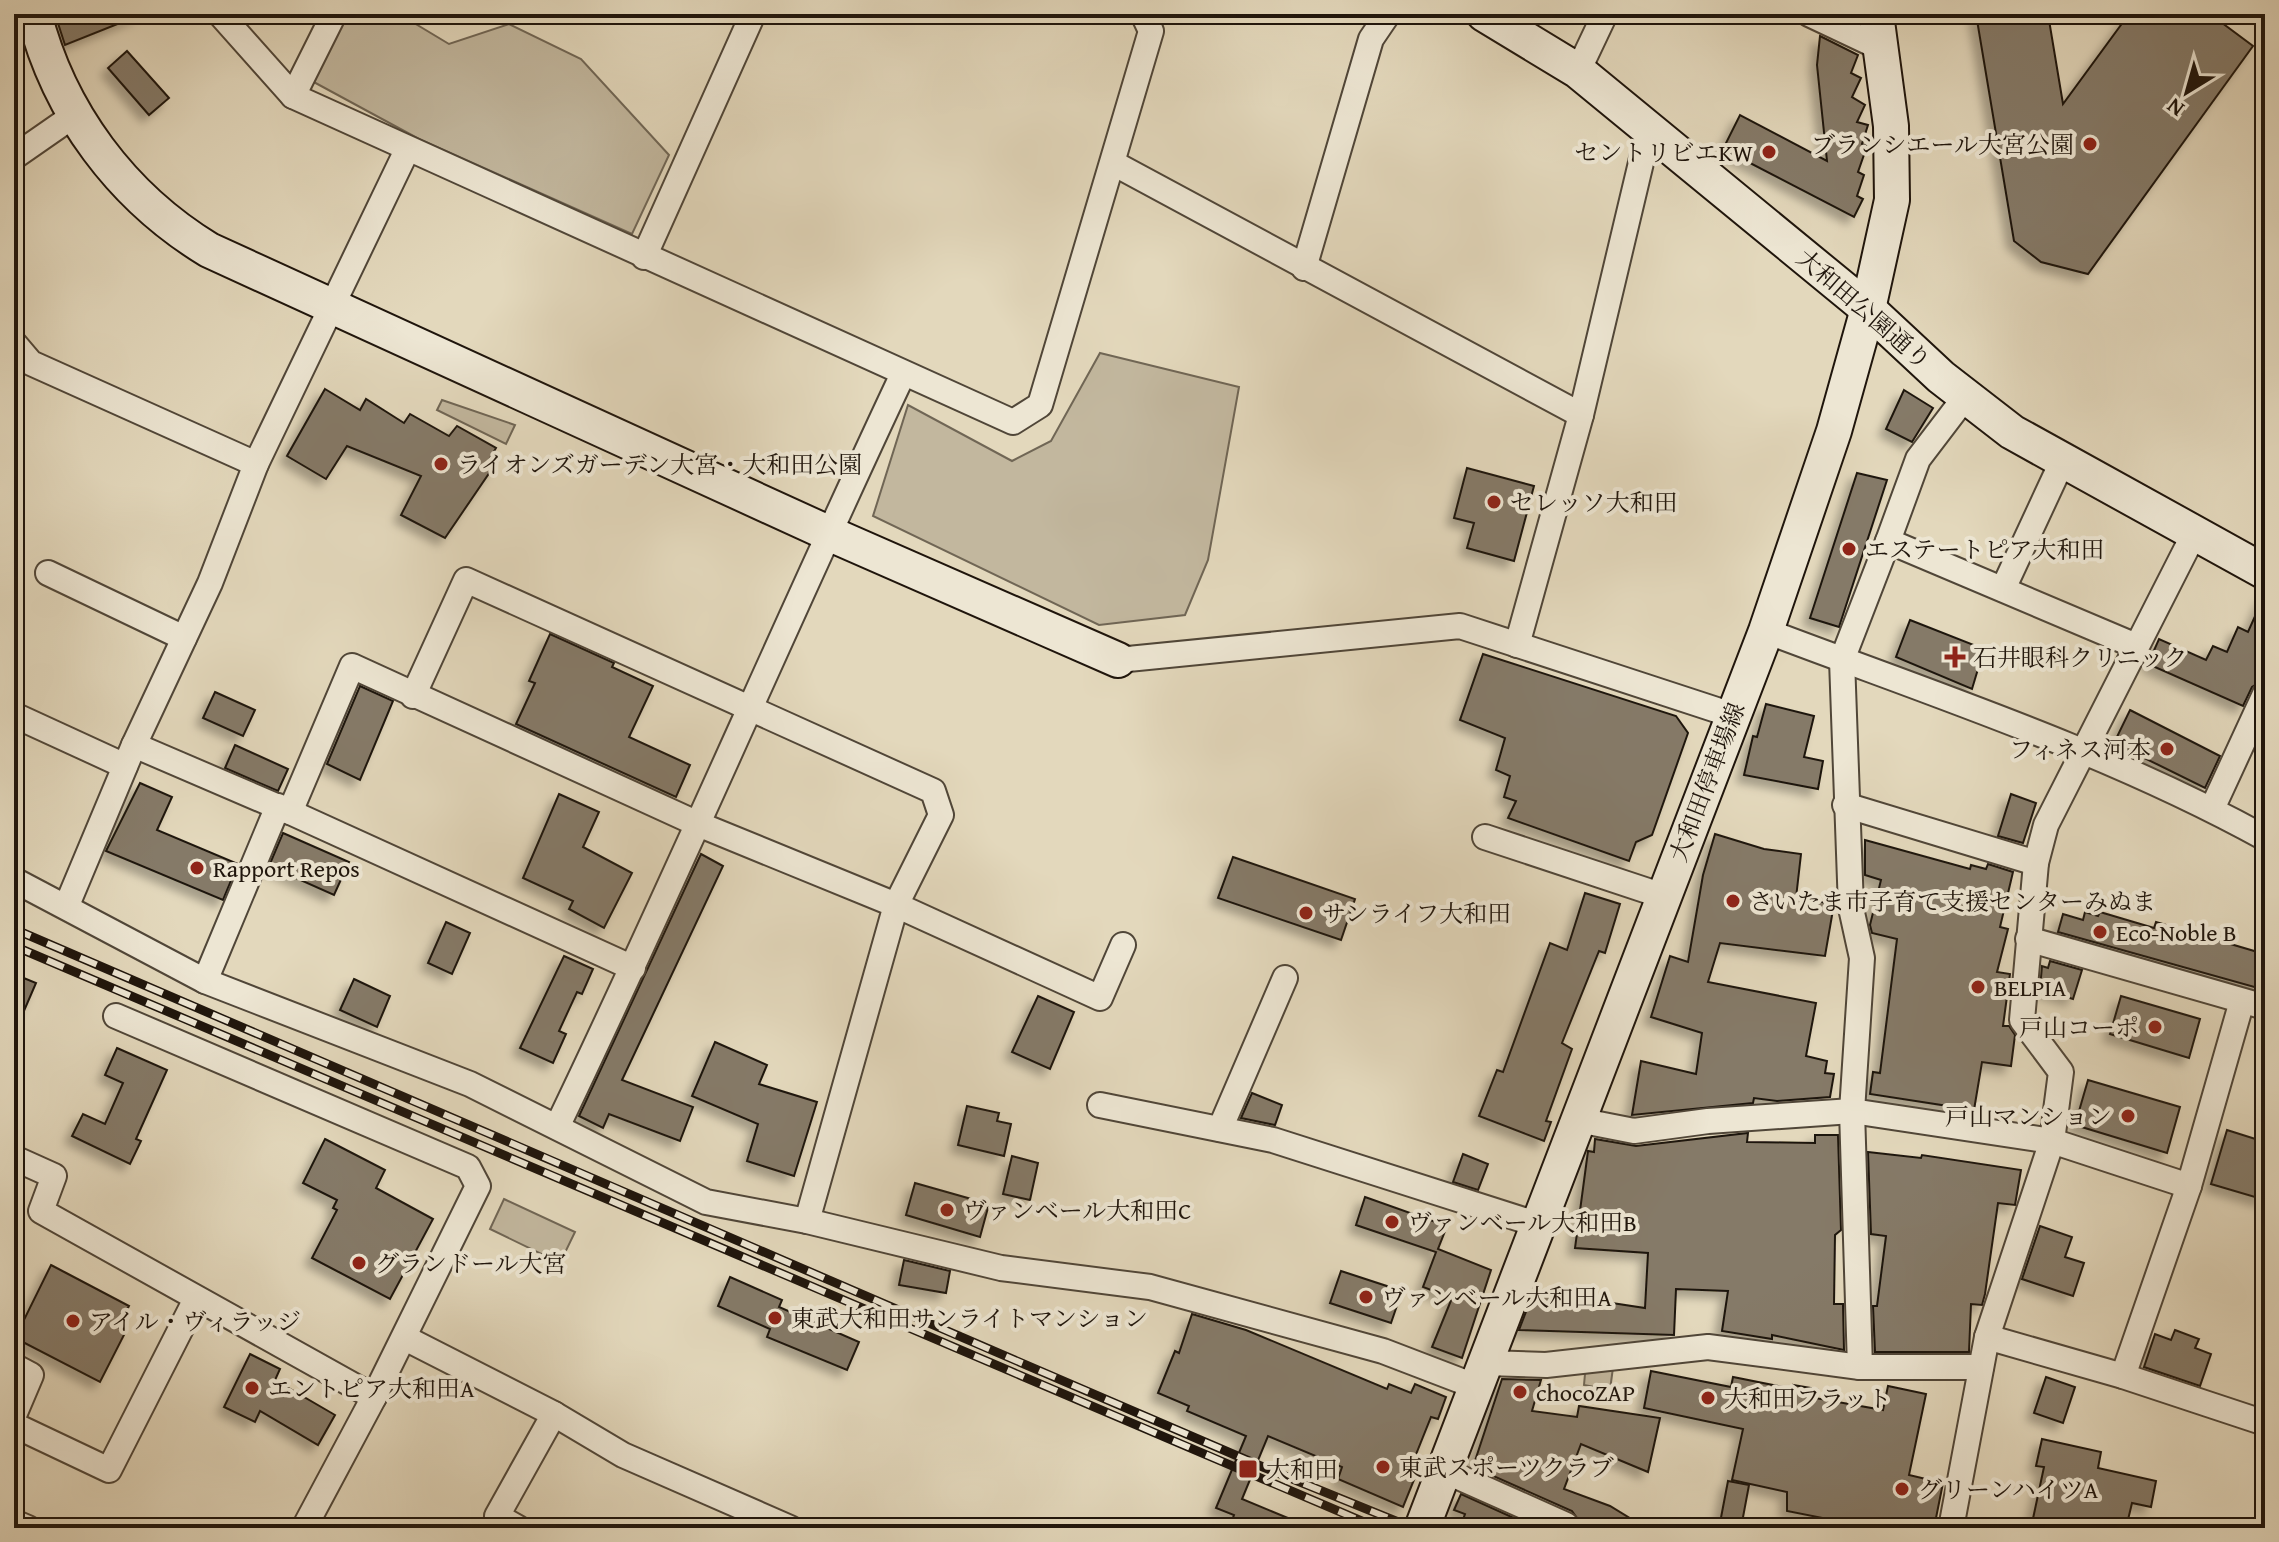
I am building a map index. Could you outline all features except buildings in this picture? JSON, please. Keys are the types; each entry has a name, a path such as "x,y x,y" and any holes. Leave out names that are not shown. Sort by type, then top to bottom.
{"street":[{"path":"34,14 41,43 73,116 131,190 168,225 209,250 332,309 828,533 1118,660 1460,626 1732,715"},
{"path":"220,14 293,96 1013,422 1040,405 1151,31 1143,14"},
{"path":"293,96 334,14"},
{"path":"644,257 753,14"},
{"path":"1304,268 1371,39 1388,14"},
{"name":"大和田公園通り","path":"1484,14 1578,71 1868,309 1966,396 2012,432 2265,572"},
{"path":"1578,71 1605,14"},
{"path":"1809,14 1883,49"},
{"name":"大和田停車場線","path":"1422,1528 1482,1375 1536,1224 1766,631 1834,431 1868,309 1892,200 1891,126 1876,14"},
{"path":"14,157 73,116"},
{"path":"1517,645 1581,415 1649,129"},
{"path":"67,905 130,756 210,583 256,464 407,150"},
{"path":"1113,163 1581,415"},
{"path":"14,343 31,363 256,464"},
{"path":"557,1127 633,968 748,707 903,374"},
{"path":"1860,1367 1852,1111 1862,958 1851,908 1842,660 1918,459 1966,396"},
{"path":"2003,589 2062,462"},
{"path":"1951,1528 1987,1337 2052,1141 2061,1072 2022,1020 2036,863 2046,825 2194,534"},
{"path":"1888,541 2136,646"},
{"path":"48,573 184,638"},
{"path":"413,696 466,580 933,791 941,815 896,905 807,1221"},
{"path":"1766,631 2083,750 2212,809 2265,838"},
{"path":"205,981 352,666 698,824 896,905 1100,998 1123,945"},
{"path":"2212,809 2265,694"},
{"path":"14,715 284,809 633,968"},
{"path":"1845,805 2036,863"},
{"path":"1485,837 1663,896"},
{"path":"14,880 67,905 205,981 470,1084 706,1202 807,1221 1001,1268 1150,1287 1482,1375 1708,1347 1860,1367 1981,1367"},
{"path":"2028,939 2254,1004 2123,1376"},
{"path":"1220,1129 1285,978"},
{"path":"116,1016 468,1167 478,1186 405,1338 304,1528"},
{"path":"1100,1105 1273,1140 1536,1224"},
{"path":"1578,1120 1634,1131 1708,1121 1852,1111 2052,1141 2189,1186"},
{"path":"14,1158 54,1176 41,1211 374,1397"},
{"path":"14,1425 109,1470 196,1299"},
{"path":"1987,1337 2123,1376 2265,1423"},
{"path":"405,1338 554,1414 623,1455 790,1528"},
{"path":"14,1366 31,1375 14,1415"},
{"path":"518,1528 497,1516 554,1414"},
{"path":"1445,1471 1566,1525"},
{"path":"14,1522 28,1528"}],"shaded area":[{"path":"344,14 399,14 449,44 509,24 581,59 669,155 632,234 419,139 310,80"},
{"path":"1100,353 1239,387 1208,560 1185,615 1099,625 873,516 908,405 1012,461 1051,441"},
{"path":"442,400 515,425 506,444 437,410"},
{"path":"504,1199 575,1232 560,1263 490,1229"},
{"path":"1614,1360 1610,1390 1584,1385 1586,1363"}],"railway":[{"path":"14,929 1263,1467 1413,1528"},
{"path":"14,946 1378,1528"}],"place":[{"name":"ブランシエール大宮公園","path":"2090,144"},
{"name":"セントリビエKW","path":"1769,152"},
{"name":"ライオンズガーデン大宮・大和田公園","path":"441,464"},
{"name":"セレッソ大和田","path":"1494,502"},
{"name":"エステートピア大和田","path":"1849,549"},
{"name":"石井眼科クリニック","path":"1955,657"},
{"name":"フィネス河本","path":"2167,749"},
{"name":"Rapport Repos","path":"197,868"},
{"name":"さいたま市子育て支援センターみぬま","path":"1733,901"},
{"name":"サンライフ大和田","path":"1306,913"},
{"name":"Eco-Noble B","path":"2100,932"},
{"name":"BELPIA","path":"1978,987"},
{"name":"戸山コーポ","path":"2155,1027"},
{"name":"戸山マンション","path":"2128,1116"},
{"name":"ヴァンベール大和田C","path":"947,1210"},
{"name":"ヴァンベール大和田B","path":"1392,1222"},
{"name":"グランドール大宮","path":"359,1263"},
{"name":"ヴァンベール大和田A","path":"1366,1297"},
{"name":"東武大和田サンライトマンション","path":"775,1318"},
{"name":"アイル・ヴィラッジ","path":"73,1321"},
{"name":"エントピア大和田A","path":"252,1388"},
{"name":"chocoZAP","path":"1520,1392"},
{"name":"大和田フラット","path":"1708,1398"},
{"name":"東武スポーツクラブ","path":"1383,1467"},
{"name":"大和田","path":"1248,1469"},
{"name":"グリーンハイツA","path":"1902,1489"}]}
